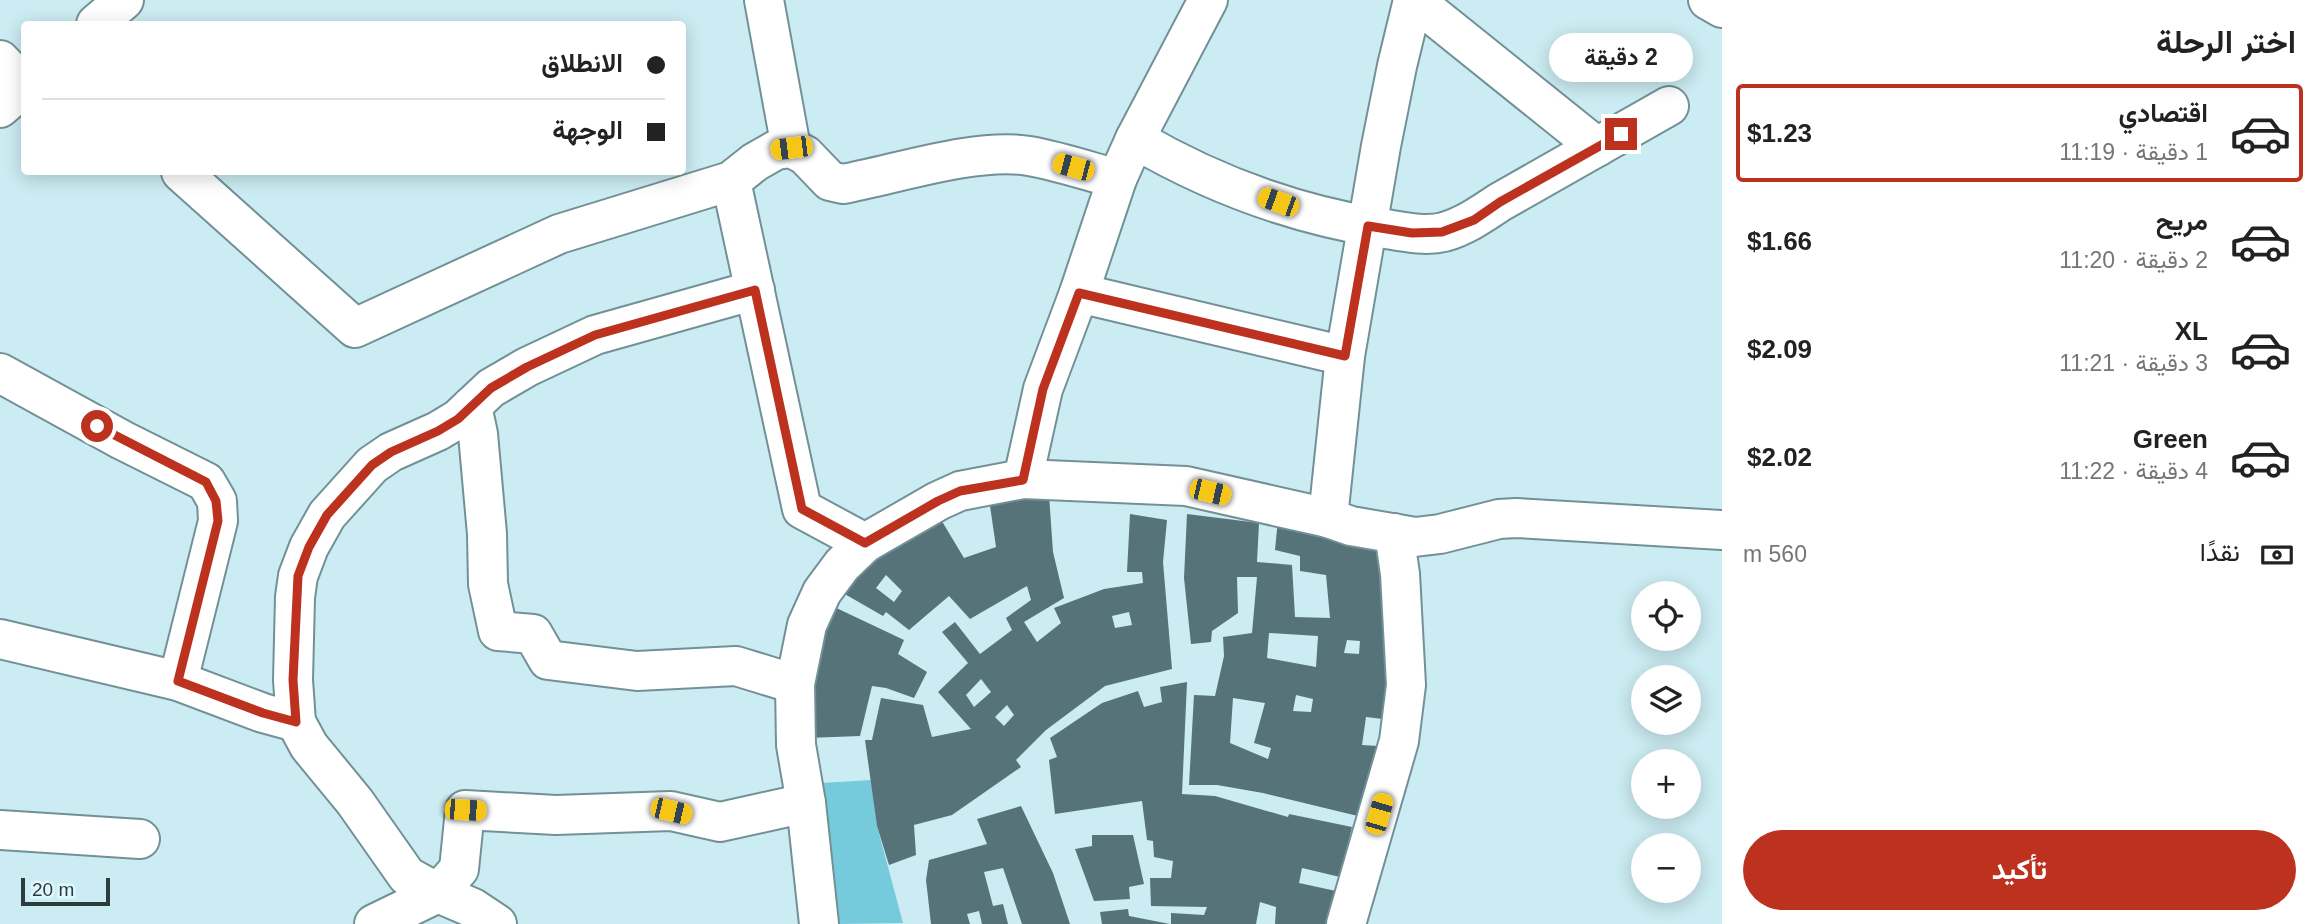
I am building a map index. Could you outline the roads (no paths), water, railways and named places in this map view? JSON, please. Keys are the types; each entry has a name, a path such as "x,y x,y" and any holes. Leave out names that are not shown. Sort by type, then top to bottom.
{"street":[{"path":"100,21 124,0"},
{"path":"764,0 791,148"},
{"path":"1023,480 1043,389 1079,293 1117,178 1208,0"},
{"path":"1328,518 1345,356 1396,66 1414,0 1597,147"},
{"path":"1708,0 1722,8"},
{"path":"0,60 21,83"},
{"path":"0,108 21,89"},
{"path":"1135,139 1170,160 1211,179 1313,215 1412,233 1442,232 1474,220 1500,202 1669,106"},
{"path":"184,175 355,328 559,234 731,181 776,150 791,148 805,155 830,181 844,184 970,157 1003,154 1028,156 1117,178"},
{"path":"731,181 802,509 865,543"},
{"path":"498,924 473,908 407,876 355,802 309,746 296,722 293,680 298,576 309,547 327,515 372,465 391,452 458,419 491,388 527,367 595,335 755,290"},
{"path":"1079,293 1345,356"},
{"path":"0,373 122,440 206,482 216,501 218,521 178,681"},
{"path":"472,406 478,434 486,522 488,584 498,631 533,634 548,660 637,671 736,666 795,684"},
{"path":"819,924 806,803 796,745 795,684 807,625 822,592 842,565 865,543 960,491 1023,480 1186,486 1328,518 1351,526 1415,537 1440,534 1499,519 1516,518 1722,530"},
{"path":"1346,924 1399,741 1406,685 1394,533"},
{"path":"0,639 178,681 263,713 296,722"},
{"path":"374,924 438,893 459,869 465,810 556,815 671,811 720,822 806,803"},
{"path":"0,830 140,839"}]}
